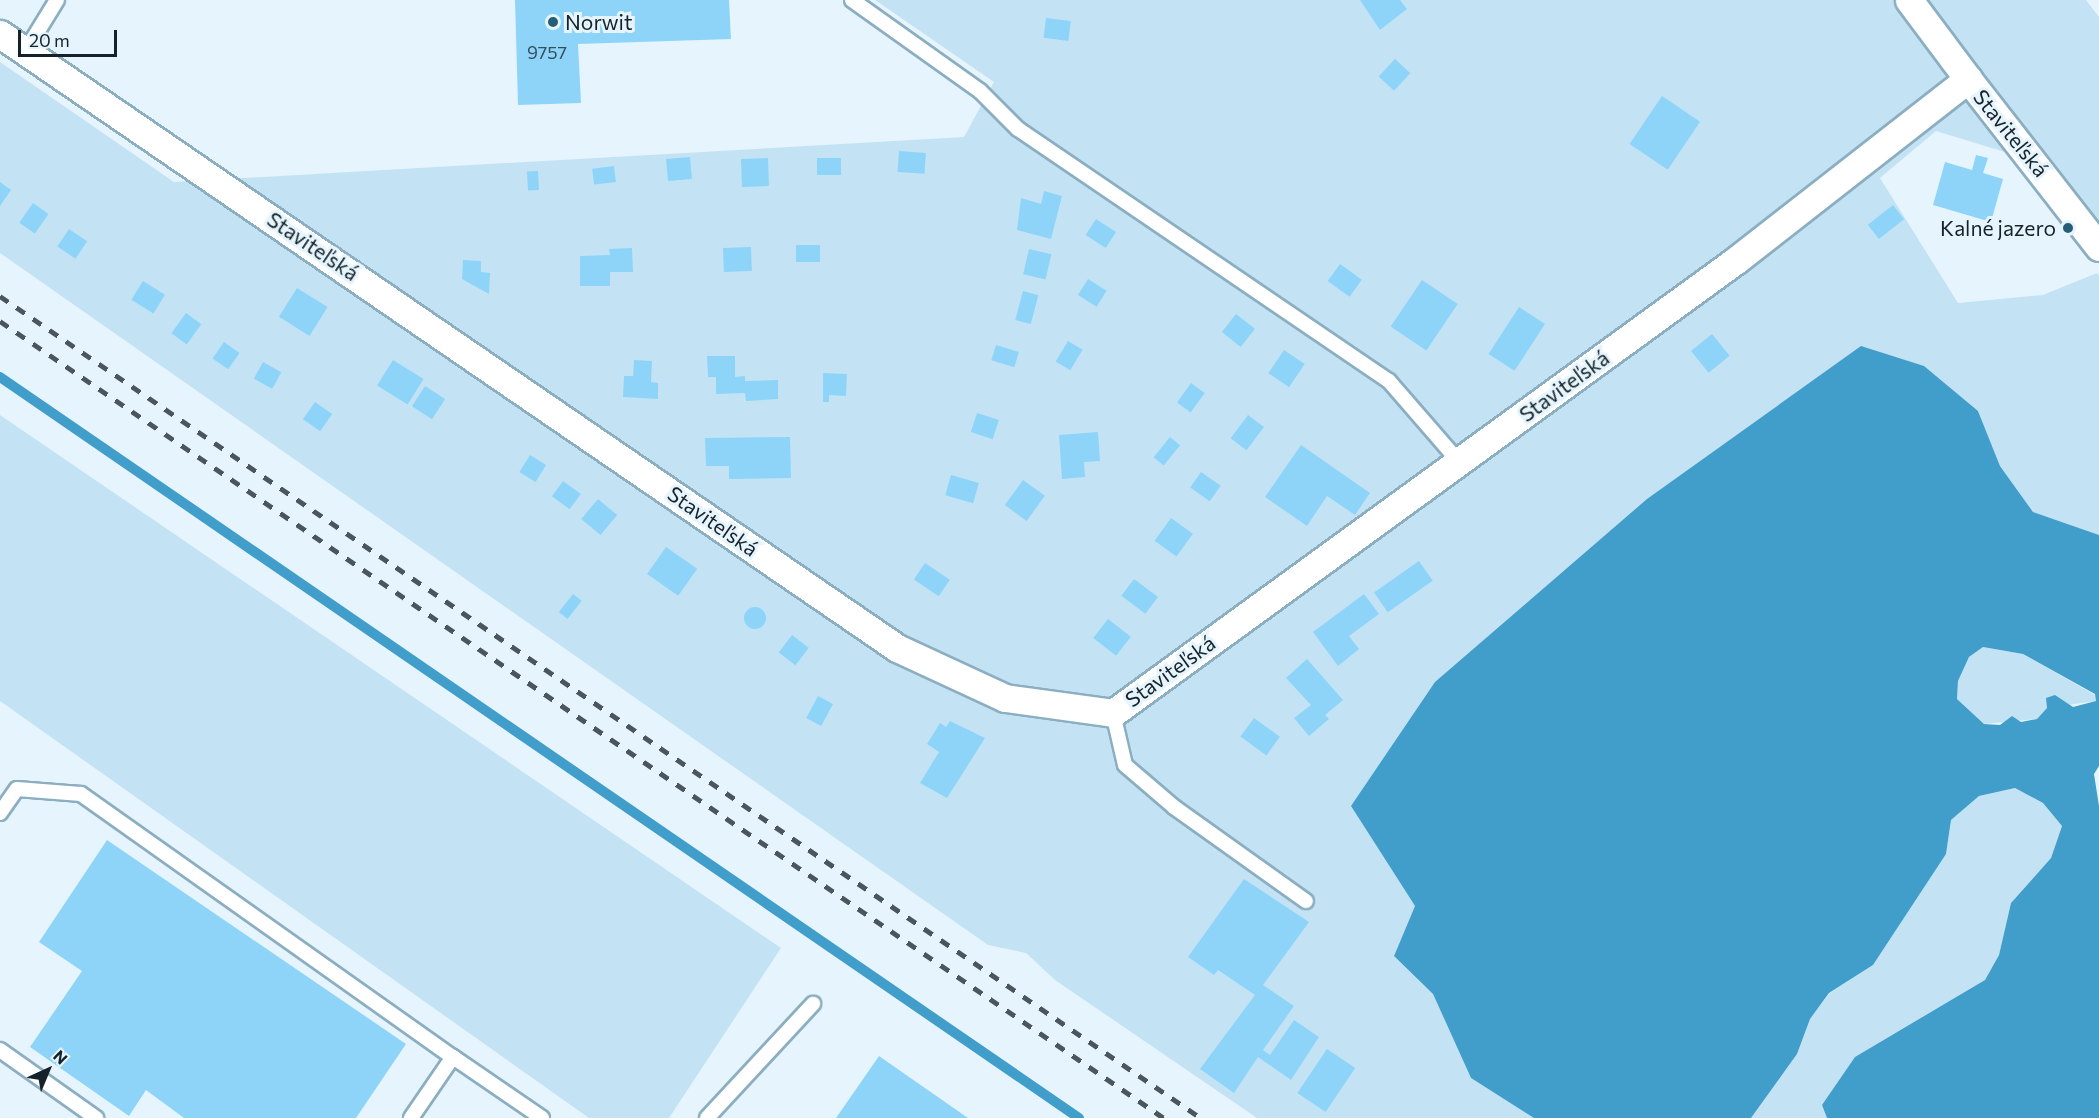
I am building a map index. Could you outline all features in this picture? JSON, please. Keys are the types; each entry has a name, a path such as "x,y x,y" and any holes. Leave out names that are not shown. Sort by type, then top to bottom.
{"street":[{"path":"1910,0 1968,80"},
{"name":"Staviteľská","path":"0,34 336,261 897,648 1005,698 1113,712 1460,463 1735,261 1968,80 2099,247"}],"lane":[{"path":"26,52 57,0"},
{"path":"852,0 980,91 1018,129 1389,381 1460,463"},
{"path":"1113,712 1125,765 1174,807 1306,901"},
{"path":"0,813 17,789 81,794 542,1118"},
{"path":"707,1118 813,1004"},
{"path":"0,1050 96,1118"},
{"path":"411,1118 453,1057"}],"shaded area":[{"path":"875,0 2086,0 2099,17 2099,236 2008,153 1936,131 1880,178 1958,303 2043,295 2097,273 2099,276 2099,535 2033,512 2000,466 1978,411 1351,806 1415,906 1394,956 1433,994 1471,1078 1534,1118 1257,1118 1055,980 1026,953 988,945 0,253 0,62 174,182 964,137 994,82"},
{"path":"0,415 781,948 669,1118 589,1118 0,701"},
{"path":"1983,647 2023,654 2095,695 2096,701 2047,708 2037,719 1984,724 1957,699 1958,681 1969,657"},
{"path":"2015,788 2043,803 2062,826 2051,858 2011,903 1999,955 1985,980 1921,1020 1822,1105 1827,1118 1751,1118 1797,1054 1810,1018 1830,993 1873,965 1946,854 1951,820 1979,796"}],"water":[{"path":"1861,346 1924,366 1978,411 2000,466 2033,512 2099,535 2099,766 2094,774 2099,806 2099,1118 1827,1118 1822,1105 1855,1057 1985,980 1999,955 2011,903 2051,858 2062,826 2043,803 2015,788 1979,796 1951,820 1946,854 1873,965 1829,993 1810,1019 1797,1054 1751,1118 1534,1118 1471,1078 1433,994 1394,956 1415,906 1351,806 1435,682 1647,499","holes":["1983,647 2023,654 2095,694 2096,701 2073,707 2055,695 2046,698 2047,708 2037,719 2021,722 2012,716 2000,725 1984,724 1957,699 1958,681 1969,657"]}],"building":[{"path":"515,0 729,0 731,39 578,44 581,103 518,105"},
{"path":"1360,0 1400,0 1407,9 1380,30"},
{"path":"1046,18 1071,21 1068,41 1044,38"},
{"path":"1395,59 1410,73 1394,91 1379,77"},
{"path":"1662,96 1700,122 1668,170 1630,144"},
{"path":"899,151 926,153 924,174 898,172"},
{"path":"1976,155 1988,158 1983,173 2003,179 1991,222 1933,205 1945,162 1972,170"},
{"path":"690,157 692,179 668,181 666,159"},
{"path":"768,158 769,186 742,187 741,159"},
{"path":"817,158 841,158 841,175 817,175"},
{"path":"614,166 616,182 594,185 592,169"},
{"path":"538,171 539,190 528,191 527,172"},
{"path":"0,182 11,190 0,206"},
{"path":"1044,191 1062,196 1051,239 1017,230 1021,198 1041,204"},
{"path":"33,203 49,214 35,234 19,223"},
{"path":"1893,205 1904,219 1879,239 1868,225"},
{"path":"1096,219 1116,232 1106,248 1086,235"},
{"path":"69,229 87,241 75,259 57,246"},
{"path":"796,245 820,245 820,262 796,262"},
{"path":"751,247 752,271 724,272 723,248"},
{"path":"632,248 633,272 610,272 610,286 580,286 580,256 610,255 609,249"},
{"path":"1029,249 1051,254 1046,280 1023,274"},
{"path":"463,260 481,261 481,272 490,273 489,294 462,279"},
{"path":"1340,264 1362,280 1349,297 1328,281"},
{"path":"1088,279 1107,291 1097,307 1078,295"},
{"path":"1422,280 1458,304 1426,350 1391,326"},
{"path":"143,281 165,295 153,313 131,300"},
{"path":"297,288 328,307 310,336 279,317"},
{"path":"1023,291 1038,295 1031,324 1015,320"},
{"path":"1519,307 1545,324 1514,371 1489,354"},
{"path":"186,313 201,324 187,344 171,333"},
{"path":"1236,314 1255,329 1241,347 1222,332"},
{"path":"1712,334 1730,356 1709,373 1691,351"},
{"path":"1068,341 1083,350 1070,370 1056,362"},
{"path":"224,342 240,353 228,369 213,358"},
{"path":"996,345 1019,352 1014,367 991,360"},
{"path":"1284,350 1305,364 1289,387 1268,373"},
{"path":"707,356 735,356 735,377 745,376 745,381 778,380 778,399 746,401 745,393 716,394 716,377 708,377"},
{"path":"393,360 424,379 408,405 377,385"},
{"path":"634,360 652,361 651,382 658,383 658,399 623,397 624,376 633,376"},
{"path":"263,362 281,372 272,389 254,379"},
{"path":"823,373 847,374 846,396 829,395 829,402 823,402"},
{"path":"1191,383 1205,393 1191,412 1177,402"},
{"path":"425,386 445,399 432,419 412,406"},
{"path":"315,402 332,414 320,431 303,419"},
{"path":"977,413 999,420 993,439 971,432"},
{"path":"1248,415 1264,427 1247,450 1231,438"},
{"path":"1098,432 1100,461 1084,462 1085,477 1062,479 1059,435"},
{"path":"790,437 791,478 729,479 729,466 706,466 705,438"},
{"path":"1170,437 1180,445 1164,465 1154,457"},
{"path":"1301,445 1370,493 1355,515 1327,496 1307,526 1265,497"},
{"path":"530,455 546,465 536,482 519,472"},
{"path":"1201,472 1221,486 1210,501 1190,488"},
{"path":"951,475 979,483 973,503 945,495"},
{"path":"1023,480 1045,496 1027,521 1005,505"},
{"path":"563,481 581,494 570,509 552,496"},
{"path":"598,499 617,515 600,535 581,519"},
{"path":"1171,518 1193,534 1176,557 1155,541"},
{"path":"666,547 697,569 678,596 647,574"},
{"path":"1419,561 1433,581 1388,612 1374,593"},
{"path":"925,563 950,580 939,596 914,580"},
{"path":"1134,579 1158,597 1145,614 1121,596"},
{"path":"573,594 582,601 568,619 559,612"},
{"path":"1364,594 1379,614 1349,636 1359,649 1338,666 1313,632"},
{"path":"755,607 763,610 766,618 763,626 755,629 747,626 744,618 747,610"},
{"path":"1108,619 1131,637 1116,656 1093,638"},
{"path":"792,635 809,648 796,665 779,653"},
{"path":"1307,659 1343,700 1325,715 1329,719 1309,736 1294,718 1311,705 1286,678"},
{"path":"818,696 833,704 821,726 806,718"},
{"path":"1254,718 1280,737 1266,755 1240,737"},
{"path":"950,721 985,738 947,798 920,783 939,752 927,744 940,723 946,727"},
{"path":"107,840 406,1044 356,1118 184,1118 146,1090 129,1116 30,1047 82,971 39,942"},
{"path":"1244,879 1309,922 1263,985 1294,1006 1263,1050 1270,1055 1294,1020 1319,1037 1291,1080 1258,1057 1234,1093 1200,1069 1255,995 1218,970 1214,975 1188,957"},
{"path":"1327,1049 1355,1068 1326,1112 1297,1093"},
{"path":"879,1056 968,1118 836,1118"}],"waterway":[{"path":"0,377 1079,1118"}],"railway":[{"path":"0,296 1201,1118"},
{"path":"0,321 1164,1118"}],"place":[{"name":"Norwit","path":"553,22"},
{"name":"Kalné jazero","path":"2068,228"}]}
